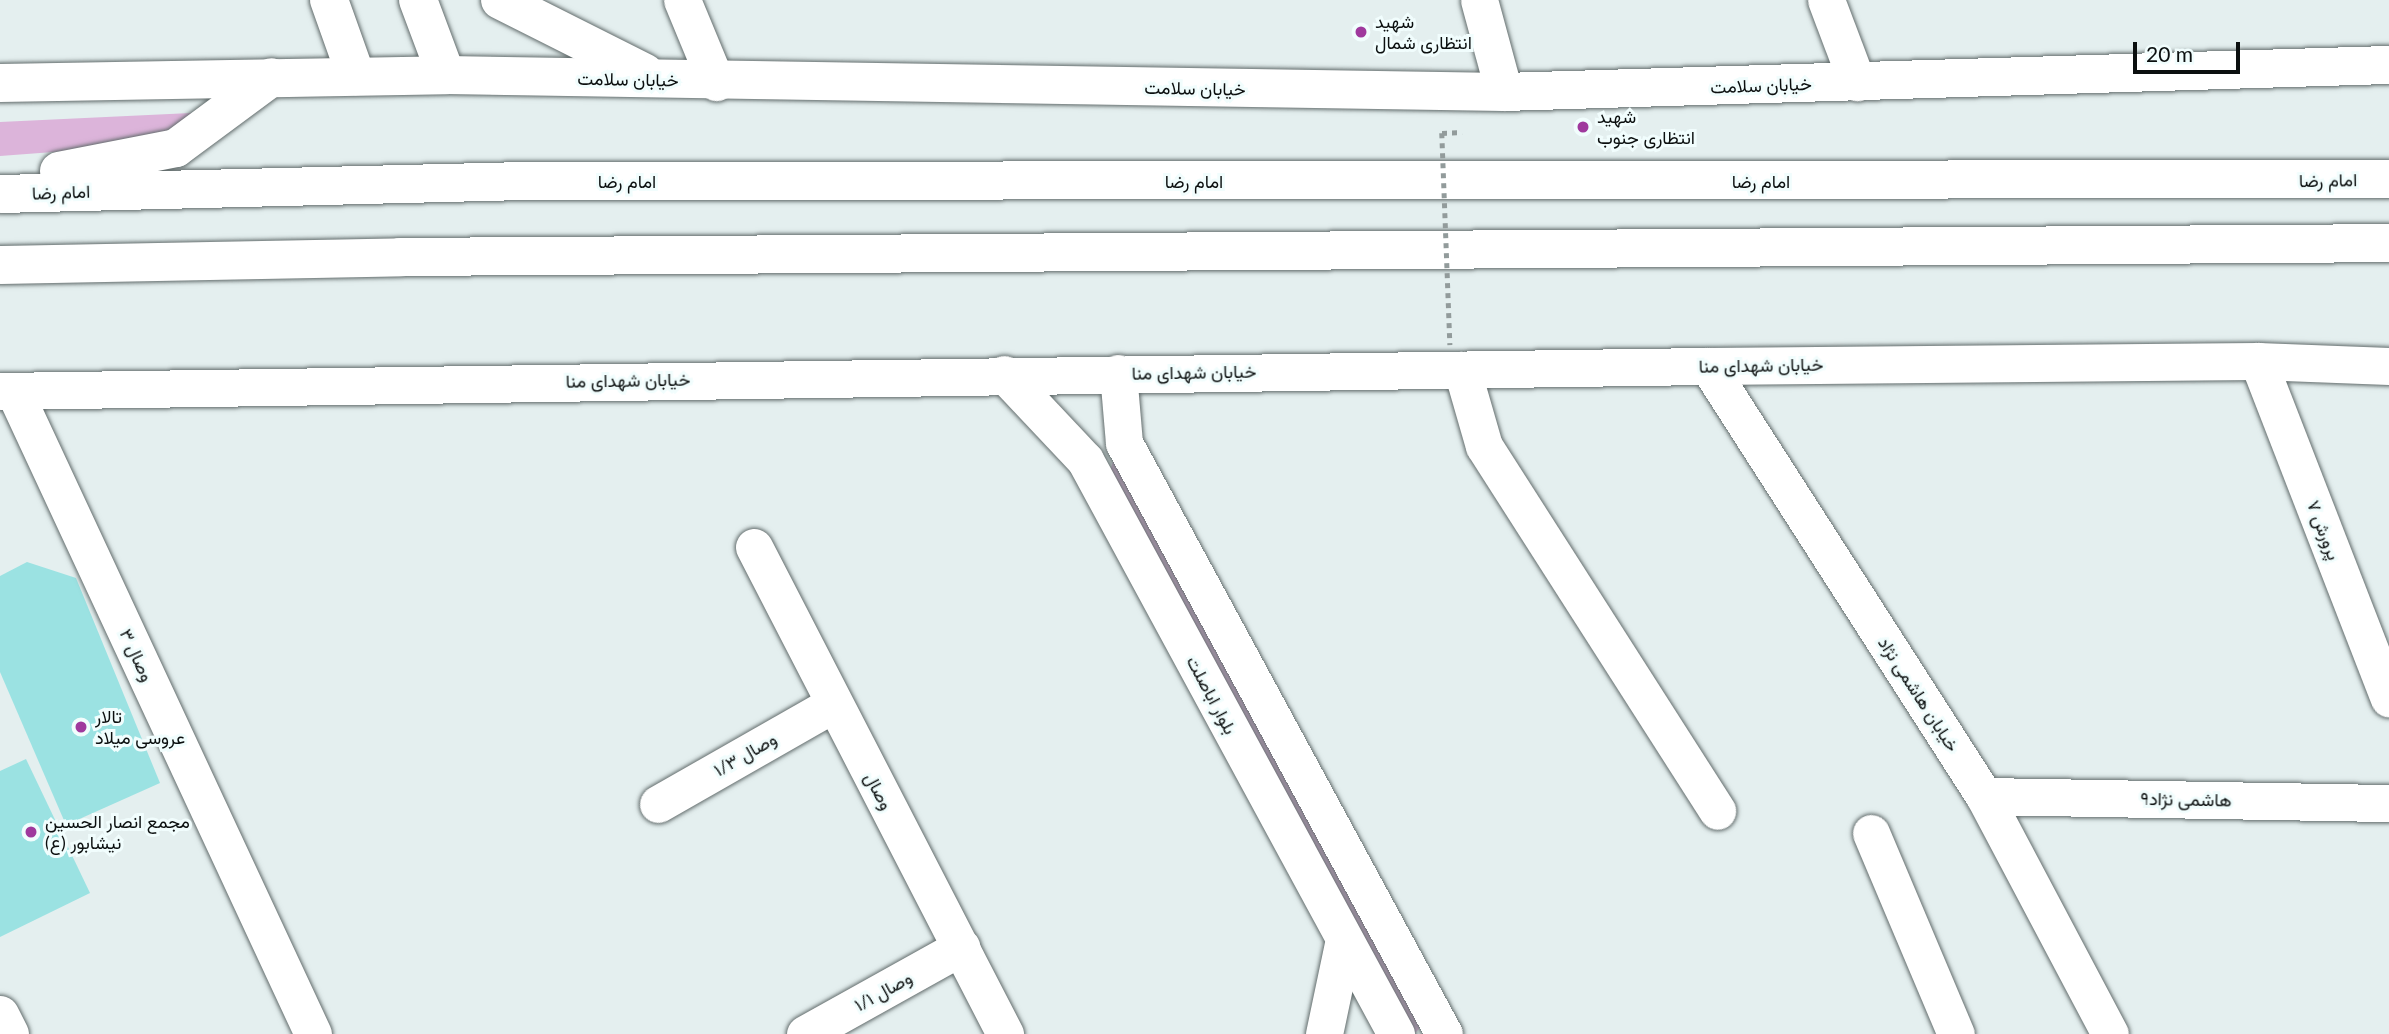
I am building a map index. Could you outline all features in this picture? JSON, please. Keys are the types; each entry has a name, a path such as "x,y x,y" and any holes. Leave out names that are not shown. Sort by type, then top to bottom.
{"main road":[{"path":"329,0 356,76"},
{"path":"418,0 446,75"},
{"path":"500,0 538,23 660,79"},
{"name":"خیابان سلامت","path":"0,83 446,75 716,82 1504,92 2389,65"},
{"path":"0,185 26,175 97,167 176,148 272,77"},
{"name":"امام رضا","path":"0,194 526,181 2389,179"},
{"path":"0,265 414,257 2389,243"}],"street":[{"path":"682,0 716,82"},
{"path":"1479,0 1504,92"},
{"path":"1826,0 1857,82"},
{"path":"1456,357 1484,446 1717,811"},
{"name":"خیابان شهدای منا","path":"7,391 1118,373 1456,357 1708,366 2258,361 2389,366"},
{"name":"پرورش ۷","path":"2258,361 2389,699"},
{"name":"خیابان هاشمی نژاد","path":"1708,366 1984,796 2110,1034"},
{"path":"1118,373 1124,443 1444,1034"},
{"name":"بلوار اباصلت","path":"1004,374 1085,460 1396,1034"},
{"name":"وصال ۳","path":"7,391 313,1034"},
{"path":"1085,460 1101,440 1124,443"},
{"name":"وصال","path":"754,547 1005,1034"},
{"name":"وصال ۱/۳","path":"658,804 833,704"},
{"name":"هاشمی نژاد۹","path":"1984,796 2389,803"},
{"path":"1871,833 1956,1034"},
{"path":"1324,1034 1344,939"},
{"name":"وصال ۱/۱","path":"805,1034 961,947"},
{"path":"0,1014 10,1034"}],"path":[{"path":"1442,132 1456,357"}],"shaded area":[{"path":"212,112 222,122 80,150 0,156 0,122"},
{"path":"1113,462 1119,463 1420,1028 1415,1033 1408,1028 1109,474"}],"building":[{"name":"تالار عروسی میلاد","path":"27,562 76,578 160,783 66,825 0,672 0,576"},
{"name":"مجمع انصار الحسین (ع) نیشابور","path":"26,759 90,893 0,937 0,771"}],"place":[{"name":"شهید انتظاری شمال","path":"1361,32"},
{"name":"شهید انتظاری جنوب","path":"1583,127"},
{"name":"تالار عروسی میلاد","path":"81,727"},
{"name":"مجمع انصار الحسین (ع) نیشابور","path":"31,832"}]}
